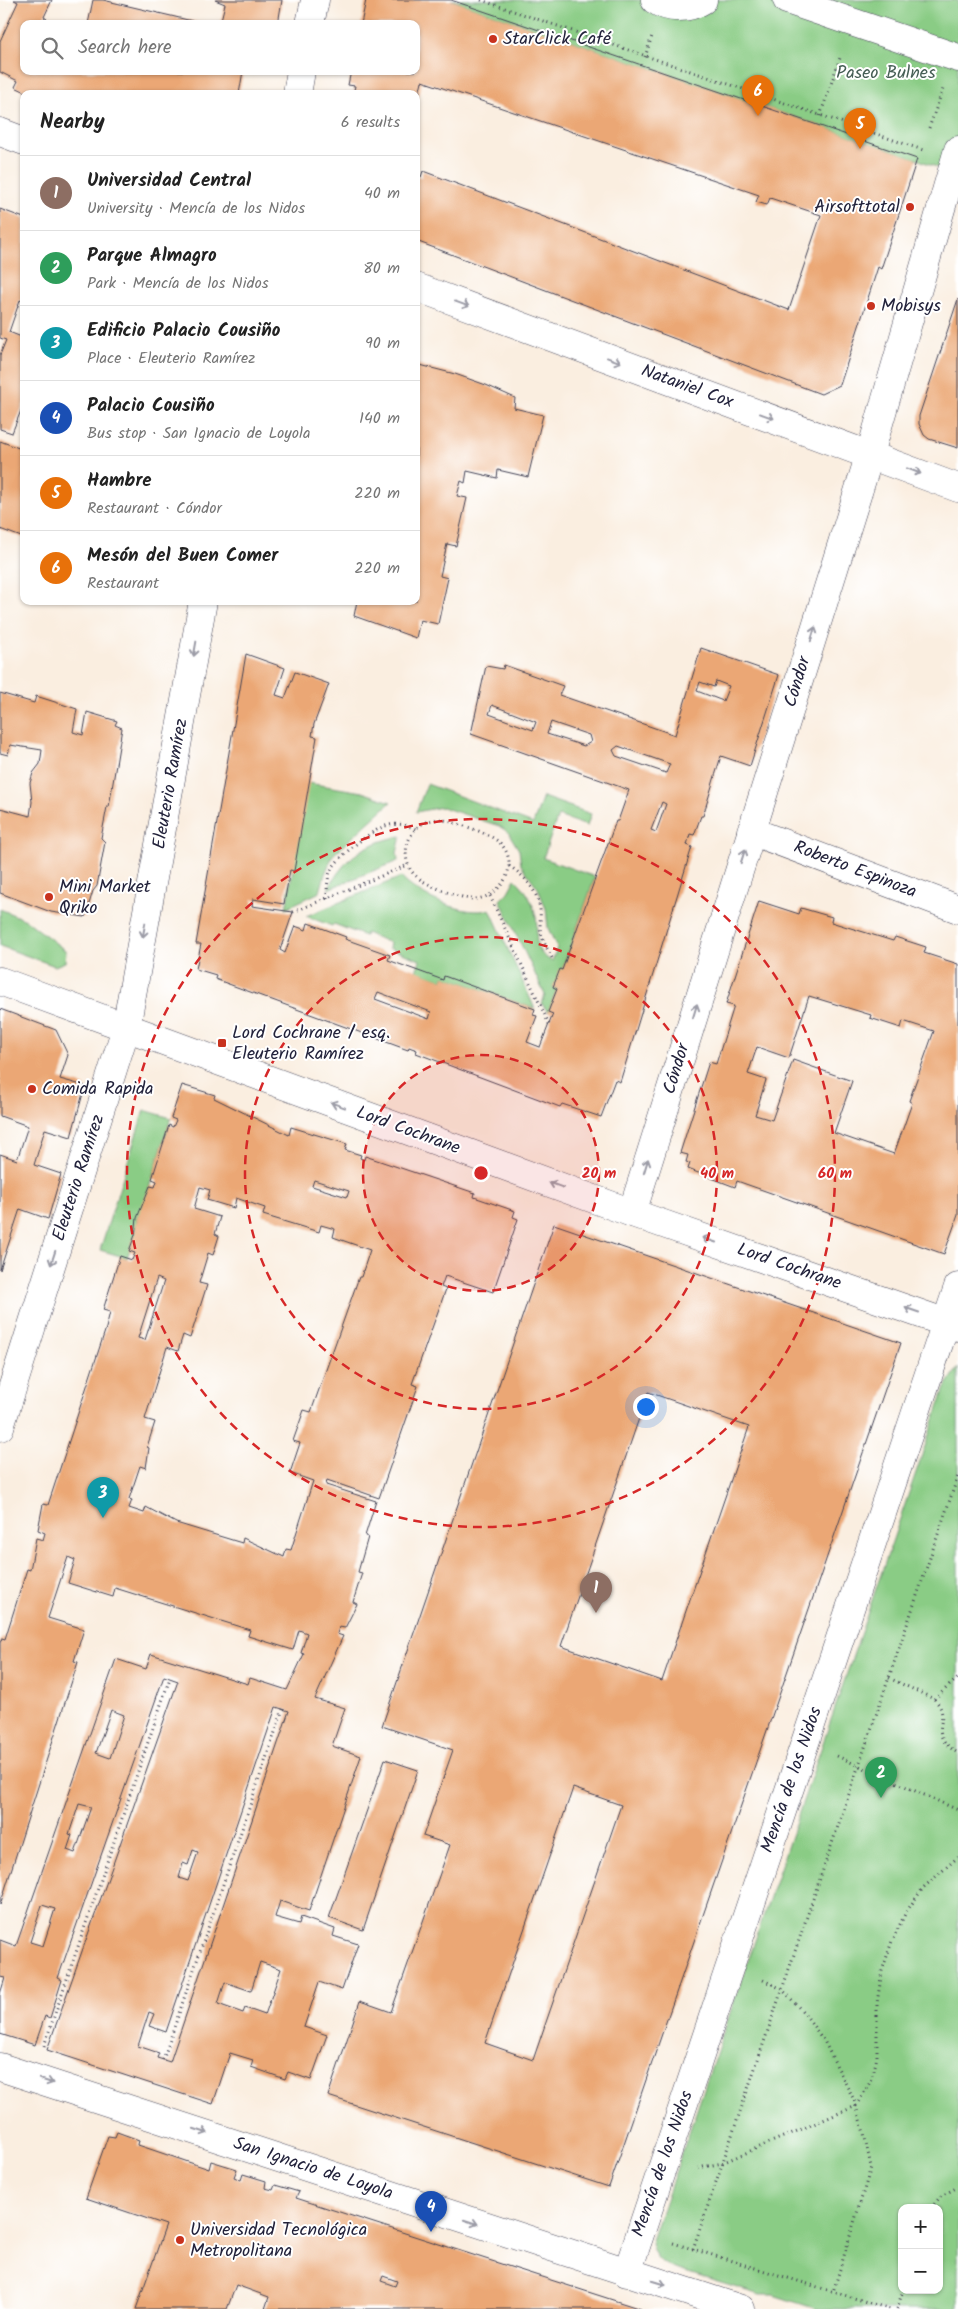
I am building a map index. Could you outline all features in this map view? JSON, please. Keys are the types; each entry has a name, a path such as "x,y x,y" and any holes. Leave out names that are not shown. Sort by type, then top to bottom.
{"street":[{"path":"311,20 315,0"},
{"path":"655,0 674,8 688,7 703,0"},
{"path":"786,0 956,58"},
{"path":"298,90 300,75"},
{"path":"0,132 20,139"},
{"name":"Cóndor","path":"632,1213 870,454 956,155"},
{"name":"Nataniel Cox","path":"420,288 958,488"},
{"name":"Eleuterio Ramírez","path":"0,1426 126,1028 202,605"},
{"name":"Roberto Espinoza","path":"751,831 958,909"},
{"name":"Lord Cochrane","path":"0,982 632,1213 952,1324"},
{"name":"Mencía de los Nidos","path":"626,2273 805,1740 952,1324 958,1287"},
{"name":"San Ignacio de Loyola","path":"0,2067 741,2309"}],"path":[{"path":"481,0 922,150 956,155"},
{"path":"820,116 852,22"},
{"path":"928,132 956,58"},
{"path":"922,150 925,141"},
{"path":"440,819 469,828 500,843 506,854 509,866 507,878 500,888 490,896 479,899 467,898 427,883 416,876 408,866 406,854 408,841 416,828 430,820 440,819"},
{"path":"326,899 330,874 339,859 378,829 388,825 399,824 416,828"},
{"path":"293,912 408,866"},
{"path":"509,866 529,883 536,896 540,910 541,932 552,958"},
{"path":"490,896 549,1024"},
{"path":"693,2249 958,1476"},
{"path":"33,2077 170,1678"},
{"path":"889,1678 934,1699 942,1709 940,1736 944,1744 958,1753"},
{"path":"934,1699 958,1678"},
{"path":"163,2060 283,1709"},
{"path":"805,1740 858,1767 958,1810"},
{"path":"659,2176 722,2164 856,2106 872,2079 877,2057 877,2003 882,1971 892,1941 906,1912 923,1888 958,1857"},
{"path":"731,1963 782,1989 804,2014 824,2041 841,2070 856,2106 871,2167 832,2292"},
{"path":"934,2204 941,2196 958,2187"},
{"path":"640,2234 890,2309"},
{"path":"897,2309 902,2294"}],"green space":[{"name":"Paseo Bulnes","path":"451,0 958,0 958,176 917,159"},
{"path":"308,783 362,792 391,802 333,855 320,892 286,908"},
{"path":"427,784 533,824 543,797 591,814 587,826 558,816 543,858 595,877 562,970 553,987 557,989 548,1012 542,1004 545,995 500,900 508,892 515,879 526,891 533,906 537,924 538,948 545,957 552,961 557,948 548,928 546,909 538,888 521,865 519,850 508,832 499,826 442,807 416,812"},
{"path":"401,836 397,853 398,861 328,889 342,868 357,853 377,843"},
{"path":"401,877 418,891 455,908 480,911 490,909 535,1009 444,976 443,980 416,971 420,960 389,948 390,943 366,933 365,936 306,916"},
{"path":"0,909 26,920 66,951 65,962 55,966 0,946"},
{"path":"144,1110 171,1118 144,1204 137,1218 135,1235 127,1258 100,1250"},
{"path":"958,1368 958,2309 817,2309 773,2295 760,2295 672,2268 658,2258 651,2243 945,1388"}],"building":[{"path":"14,0 52,0 44,17 46,20 20,20 20,75 242,75 240,90 21,90 15,87 18,81 0,72 0,41 18,2"},
{"path":"93,0 103,0 188,20 89,20"},
{"path":"215,0 282,0 279,20 221,20 225,4"},
{"path":"366,0 451,0 917,159 881,269 878,267 840,385 821,394 420,243 420,177 423,171 789,310 821,215 770,198 767,205 756,202 759,195 422,81 420,90 354,90 355,86 348,85 350,75 420,75 420,20 362,20"},
{"path":"0,209 20,216 20,300 9,332 20,336 20,413 12,433 0,429 0,355 6,340 0,338"},
{"path":"958,299 958,448 929,439 924,435 919,424 919,416"},
{"path":"420,365 455,374 486,385 515,398 514,408 543,415 528,477 498,470 497,478 467,471 465,483 461,481 457,496 467,498 456,546 447,544 440,576 448,578 438,624 420,620 416,638 354,616 356,605 420,605"},
{"path":"0,441 20,448 20,536 0,529"},
{"path":"701,648 779,675 750,766 721,756 703,816 701,816 694,835 690,834 687,845 692,847 620,1082 615,1080 601,1117 562,1104 560,1107 416,1053 417,1050 409,1047 408,1050 215,979 216,975 196,969 201,944 196,944 246,654 285,668 276,695 285,698 295,672 329,684 314,724 312,736 317,737 294,871 290,870 284,904 253,899 252,906 293,912 280,950 285,953 295,926 306,930 308,923 346,937 345,939 390,955 388,960 443,980 444,976 535,1009 533,1015 537,1016 527,1042 540,1047 553,1014 548,1012 557,989 553,987 560,969 562,970 629,790 471,734 486,666 503,669 504,665 563,686 559,695 675,735","holes":["716,681 729,686 723,701 697,691 700,682 714,687","492,705 536,722 533,730 489,714","551,722 589,735 591,742 584,746 547,734","618,746 670,764 666,773 616,756 613,750","662,802 666,804 656,832 651,830","378,992 431,1012 429,1019 375,999"]},
{"path":"0,693 34,703 36,696 77,709 73,732 83,735 87,712 117,721 115,725 122,728 109,807 107,807 101,838 105,842 97,886 93,891 85,917 51,912 0,893 0,808 30,816 32,802 30,783 33,773 40,764 42,750 10,745 8,755 0,753"},
{"path":"759,901 799,914 801,908 832,917 831,922 893,941 895,937 926,947 924,953 958,964 958,1215 944,1254 737,1181 735,1187 688,1169 690,1163 686,1162 688,1155 680,1153 709,1062 716,1064 734,1006 726,1004","holes":["809,996 871,1015 870,1018 901,1028 903,1021 934,1031 909,1101 912,1103 894,1154 834,1133 852,1081 793,1060 772,1120 755,1115 766,1080 748,1074 757,1047 789,1058"]},
{"path":"0,1009 56,1030 68,1055 60,1079 85,1086 71,1137 45,1129 34,1165 61,1174 48,1219 20,1209 0,1270 0,1154 17,1160 28,1126 0,1116"},
{"path":"182,1085 215,1095 214,1098 289,1135 291,1127 347,1144 345,1150 361,1155 360,1158 364,1160 365,1156 475,1193 474,1197 515,1211 513,1217 518,1219 493,1292 445,1276 441,1287 446,1289 412,1384 418,1386 379,1498 327,1480 326,1485 376,1501 365,1536 368,1537 358,1572 362,1573 353,1602 357,1604 345,1628 339,1627 337,1634 343,1636 315,1699 345,1708 332,1746 361,1756 309,1911 280,1901 275,1917 299,1924 301,1917 335,1929 333,1936 358,1944 342,1990 319,1982 304,2027 327,2035 311,2080 288,2072 285,2079 251,2067 253,2060 230,2053 213,2104 47,2050 178,1681 164,1676 58,1978 62,1980 50,2018 45,2016 35,2045 0,2034 0,1994 5,1978 0,1977 0,1940 16,1946 116,1659 146,1669 151,1654 248,1684 250,1678 287,1690 304,1654 301,1653 307,1633 299,1630 293,1650 248,1636 250,1630 115,1588 113,1597 68,1583 75,1560 68,1557 48,1618 84,1629 74,1661 78,1662 0,1905 0,1643 2,1638 5,1639 27,1569 30,1570 36,1538 43,1540 45,1533 38,1530 43,1504 48,1505 106,1328 110,1312 103,1310 120,1256 132,1260 135,1253 129,1251 135,1235 137,1218 150,1186 155,1187 157,1181 152,1179 169,1125 173,1127 176,1120 171,1118","holes":["314,1180 349,1191 347,1197 312,1186","200,1187 210,1190 207,1200 234,1208 236,1198 265,1208 263,1215 319,1232 321,1225 335,1229 333,1237 370,1250 311,1412 304,1410 293,1441 300,1443 290,1473 313,1481 291,1550 286,1549 284,1557 243,1538 242,1543 176,1523 146,1507 144,1513 129,1508 132,1500 129,1499 140,1466 146,1468 149,1448 147,1447 155,1422 145,1419 167,1347 178,1351 183,1335 190,1338 207,1285 199,1283 208,1253 213,1255 219,1236 215,1234 220,1217 194,1209","157,1278 164,1281 145,1340 138,1338","276,1707 289,1711 170,2062 157,2058 159,2053 138,2046 149,2012 154,2014 149,2026 166,2032","111,1710 124,1715 110,1758 96,1753","79,1804 91,1807 75,1853 67,1850 72,1835 69,1834","193,1850 198,1852 188,1881 179,1878 183,1863 188,1865","42,1905 55,1909 43,1946 30,1942","260,1962 281,1969 265,2015 245,2008 243,2013 218,2004 225,1982 251,1991"]},
{"path":"554,1224 901,1343 609,2187 328,2096 360,2001 391,2012 450,1845 423,1836 453,1750 382,1726","holes":["648,1392 749,1427 662,1681 561,1646","573,1788 621,1805 533,2060 485,2043"]},
{"path":"385,1759 418,1770 363,1930 329,1918"},
{"path":"117,2132 139,2140 138,2145 209,2169 211,2161 237,2169 234,2177 241,2180 243,2174 266,2181 265,2188 273,2190 275,2185 299,2192 296,2198 641,2309 265,2309 269,2297 236,2285 227,2309 136,2309 166,2225 86,2198 108,2136 115,2137","holes":["383,2276 397,2281 395,2286 381,2281"]}],"place":[{"name":"StarClick Café","path":"493,39"},
{"name":"Mesón del Buen Comer","path":"758,116"},
{"name":"Hambre","path":"860,149"},
{"name":"Airsofttotal","path":"910,207"},
{"name":"Mobisys","path":"871,306"},
{"name":"Mini Market Qriko","path":"49,897"},
{"name":"Lord Cochrane / esq. Eleuterio Ramírez","path":"222,1043"},
{"name":"Comida Rapida","path":"32,1089"},
{"name":"Edificio Palacio Cousiño","path":"103,1518"},
{"name":"Universidad Central","path":"596,1613"},
{"name":"Parque Almagro","path":"881,1798"},
{"name":"Palacio Cousiño","path":"431,2232"},
{"name":"Universidad Tecnológica Metropolitana","path":"180,2240"}]}
